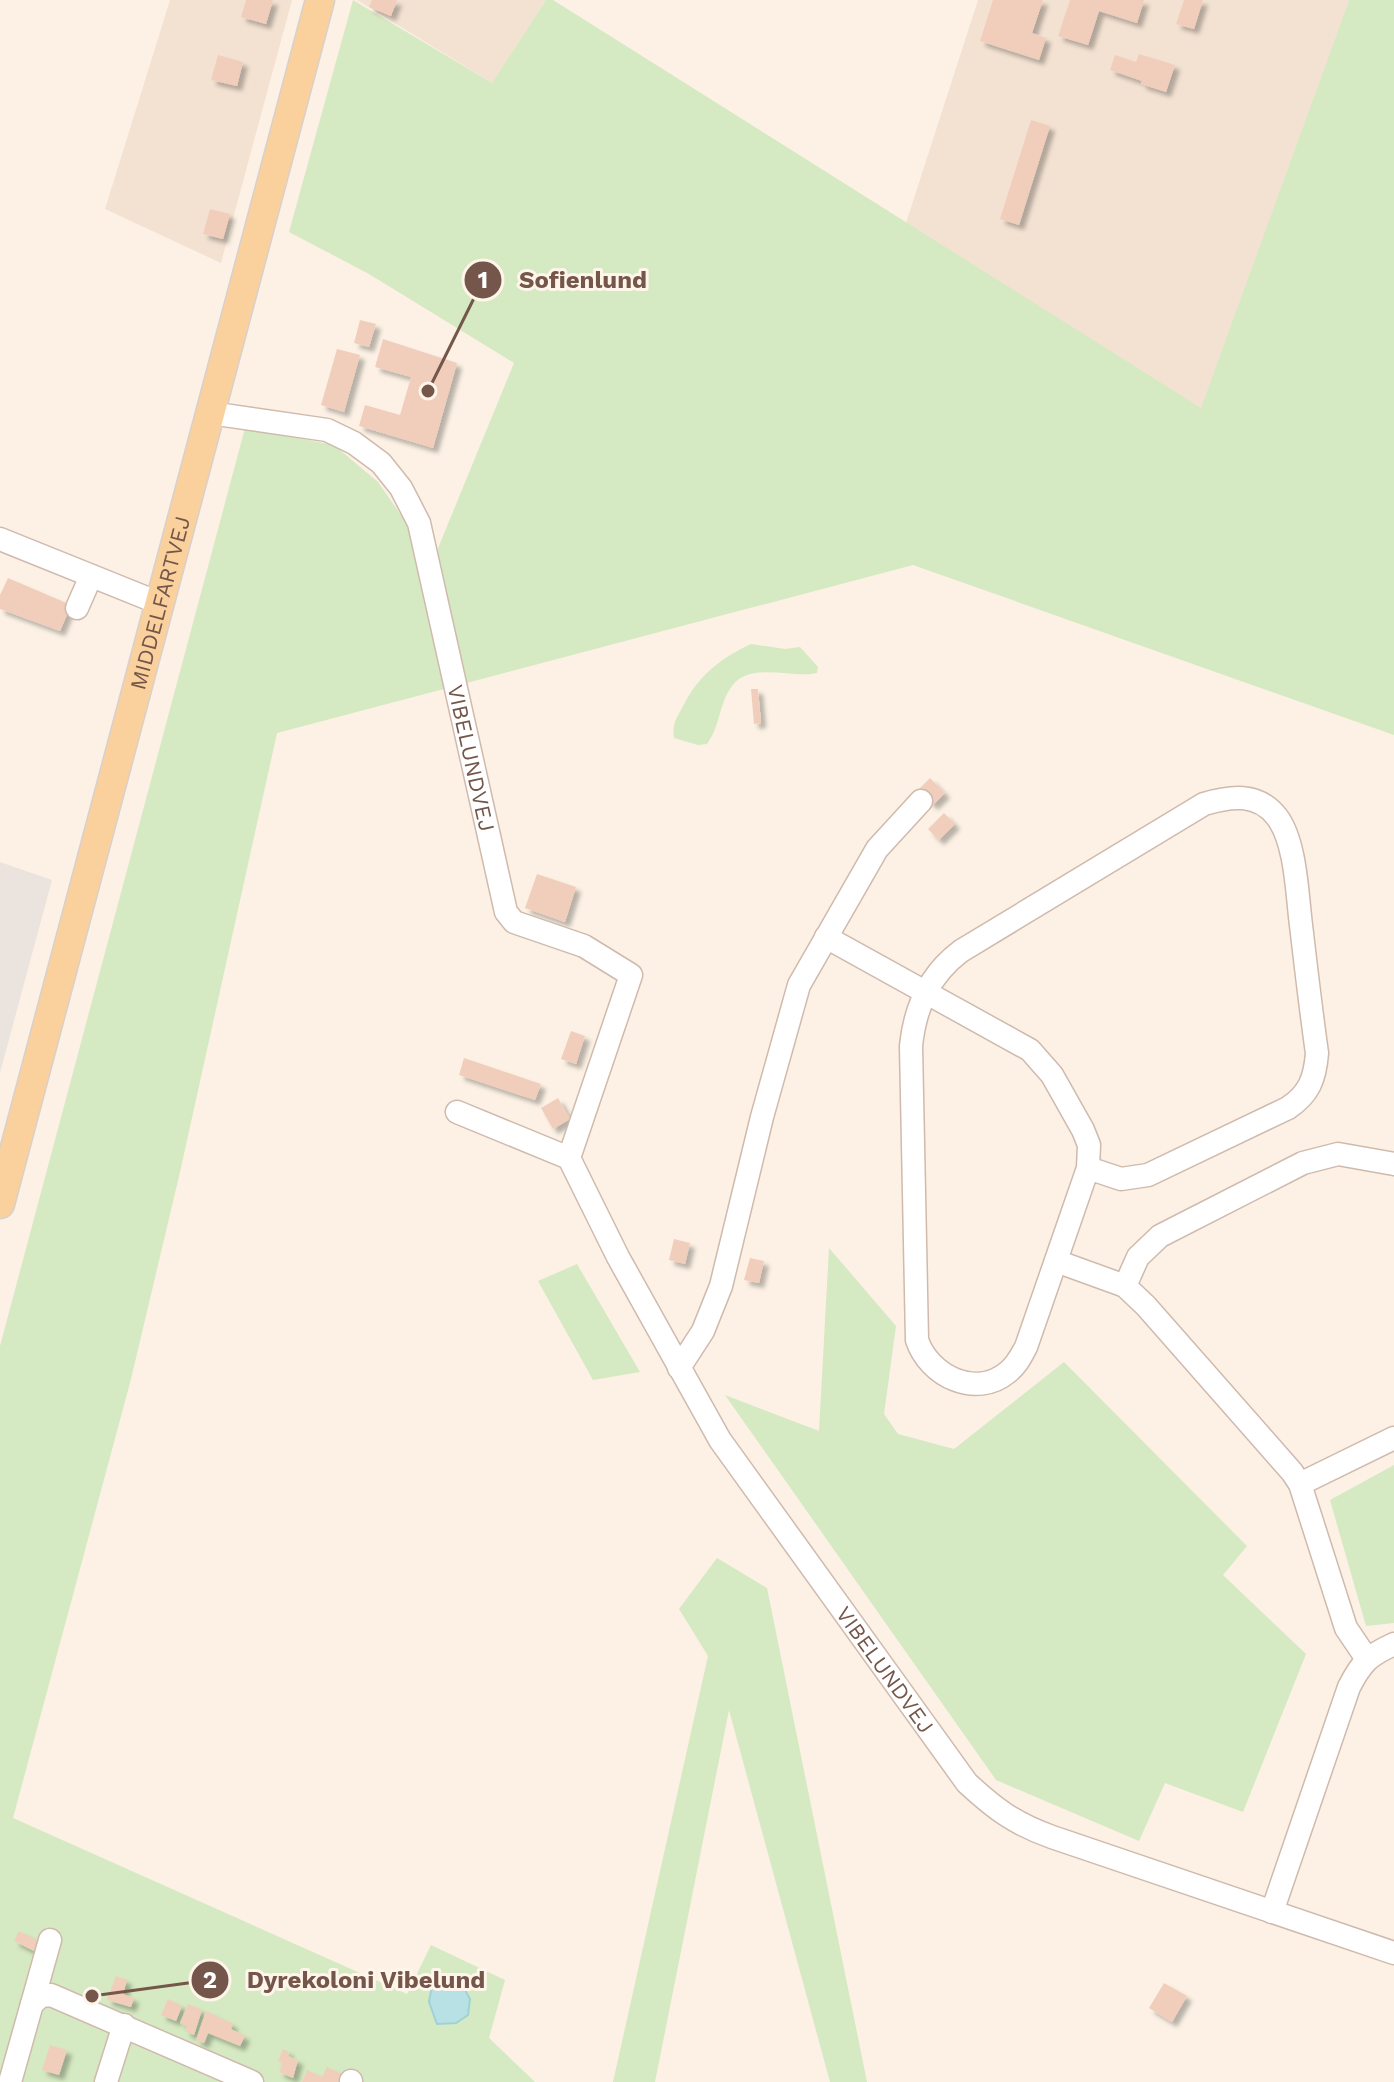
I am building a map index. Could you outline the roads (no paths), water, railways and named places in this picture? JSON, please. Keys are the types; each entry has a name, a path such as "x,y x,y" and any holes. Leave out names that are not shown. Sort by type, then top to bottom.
{"main road":[{"name":"MIDDELFARTVEJ","path":"0,1204 320,0"}],"street":[{"name":"VIBELUNDVEJ","path":"210,413 327,430 354,443 381,463 401,488 419,523 506,912 514,922 584,946 631,975 569,1158 618,1257 720,1440 967,1783 994,1808 1031,1829 1394,1953"},
{"path":"0,539 159,603"},
{"path":"77,608 91,576"},
{"path":"826,937 925,991 1030,1050 1052,1075 1089,1145 1088,1168 1026,1347 1018,1363 1007,1374 993,1381 964,1383 949,1378 927,1362 917,1340 911,1046 913,1021 925,991 942,965 961,951 1204,804 1228,797 1241,797 1268,808 1284,829 1293,861 1317,1053 1311,1087 1288,1108 1148,1175 1121,1179 1088,1168"},
{"path":"679,1368 703,1331 721,1286 793,1001 877,849 921,801"},
{"path":"457,1112 569,1158"},
{"path":"1125,1286 1138,1257 1160,1236 1303,1163 1338,1154 1394,1164"},
{"path":"1056,1261 1125,1286 1146,1306 1300,1484 1346,1628 1367,1659"},
{"path":"1300,1484 1394,1438"},
{"path":"1272,1912 1349,1687 1367,1659 1394,1644"},
{"path":"10,2082 50,1940"},
{"path":"32,2004 41,1996 51,1995 124,2025 230,2077 252,2082"},
{"path":"106,2082 124,2025"}],"water":[{"path":"447,1982 464,1988 470,1999 468,2015 456,2023 437,2024 429,2002 432,1986"}],"place":[{"name":"Sofienlund","path":"428,391"},
{"name":"Dyrekoloni Vibelund","path":"92,1996"}]}
